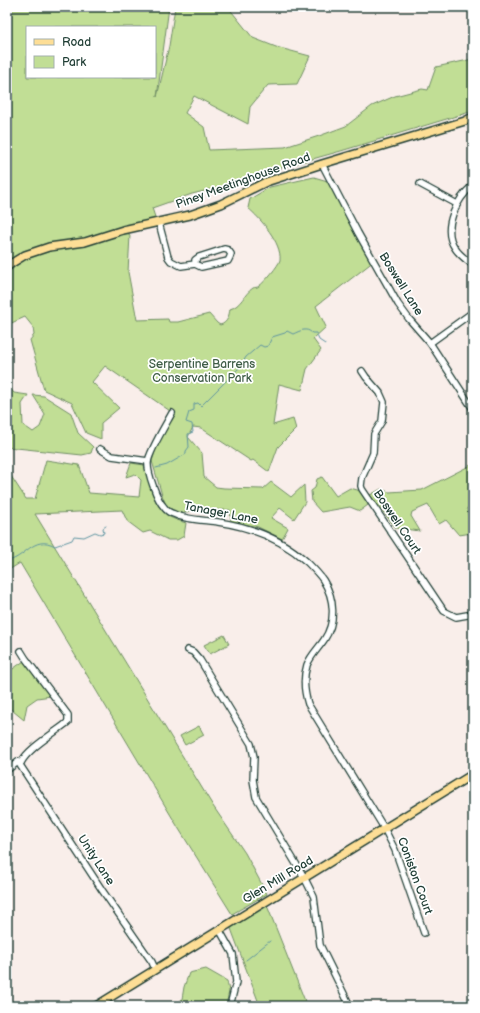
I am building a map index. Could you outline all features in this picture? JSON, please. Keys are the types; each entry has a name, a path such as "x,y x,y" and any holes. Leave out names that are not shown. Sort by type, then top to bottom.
{"main road":[{"name":"Piney Meetinghouse Road","path":"7,267 25,255 49,247 85,242 124,230 190,215 221,204 266,182 465,121 473,117"},
{"name":"Piney Meetinghouse Road","path":"465,121 473,121"},
{"name":"Glen Mill Road","path":"96,1006 219,929 471,776"}],"street":[{"name":"Boswell Lane","path":"322,164 358,233 398,304 430,343 473,409"},
{"path":"420,184 457,204"},
{"path":"473,185 457,204 451,221 450,234 451,241 458,252 473,265"},
{"path":"159,222 168,257 171,261 181,266 194,264 201,267 228,260 231,254 228,250 224,249 199,256 195,260 194,264"},
{"path":"430,343 473,312"},
{"name":"Boswell Court","path":"362,371 380,393 384,402 382,421 374,434 373,453 362,478 362,489 444,611 456,617 473,613"},
{"path":"100,449 112,456 148,461 172,413"},
{"name":"Tanager Lane","path":"148,461 150,476 159,500 164,507 172,513 186,517 228,523 254,529 285,544 300,555 323,579 331,595 333,616 332,623 325,639 312,655 307,666 305,677 305,694 308,704 384,828"},
{"path":"473,596 473,613"},
{"path":"188,650 193,652 200,660 250,744 254,757 253,780 256,798 304,877 314,897 320,946 350,1006"},
{"path":"7,770 18,762 21,763 24,757 36,746 68,722 68,715 21,651"},
{"name":"Unity Lane","path":"18,762 102,890 152,962 155,969"},
{"path":"471,776 473,785"},
{"name":"Coniston Court","path":"384,828 395,850 424,933"},
{"path":"219,929 233,954 236,982 230,1006"}],"green space":[{"name":"Serpentine Barrens Conservation Park","path":"7,7 169,7 157,97 169,46 175,7 228,7 253,38 276,47 310,56 297,84 268,85 250,107 248,124 194,96 185,113 204,127 209,150 285,147 319,136 346,126 372,106 395,96 422,89 428,90 436,67 473,59 473,111 284,167 245,181 192,194 152,208 157,223 124,231 130,235 128,272 137,320 168,319 169,322 178,322 209,314 220,325 225,322 228,318 230,309 240,303 253,288 258,287 274,270 280,260 278,246 274,239 264,224 248,208 250,199 270,187 314,177 331,182 374,261 316,306 326,327 313,339 321,350 307,369 302,390 279,384 273,425 293,419 296,429 278,447 269,472 253,460 251,461 201,428 193,427 188,437 202,453 204,477 216,487 263,489 271,482 291,497 304,485 305,502 294,519 280,508 271,518 288,528 282,539 258,527 231,521 230,510 192,510 184,513 176,512 166,505 152,461 157,446 173,413 105,366 92,382 119,408 101,423 101,439 86,433 72,403 44,390 30,340 34,335 33,327 25,317 7,325"},
{"path":"7,385 14,393 28,395 22,404 23,425 33,432 40,427 45,414 33,395 44,396 71,413 78,433 93,447 91,453 82,455 7,447"},
{"path":"46,460 79,465 89,493 139,497 141,480 135,474 126,477 131,463 144,465 152,493 163,512 174,519 186,523 184,536 177,540 168,540 150,531 143,533 127,521 122,510 35,514 213,806 245,853 267,894 232,914 179,829 20,563 7,571 7,470 26,499 35,499"},
{"path":"473,464 473,506 467,508 472,533 459,535 446,520 439,524 428,505 412,512 411,516 420,531 396,528 370,495 381,489 389,492 422,490"},
{"path":"322,477 336,496 350,488 361,491 368,505 360,511 350,507 321,512 312,502 311,491 315,488 317,479"},
{"path":"224,635 229,644 210,654 204,645"},
{"path":"24,661 51,696 37,698 27,705 24,720 7,706 7,673"},
{"path":"199,726 204,735 185,745 180,736"},
{"path":"266,903 307,1006 260,1006 230,926"},
{"path":"206,969 227,981 229,991 226,1006 175,1006 182,999 189,973"}],"waterway":[{"path":"156,468 167,465 186,454 189,447 188,434 193,432 192,424 186,422 189,412 194,410 194,404 198,403 201,406 240,367 246,357 260,345 264,347 268,346 272,337 287,331 293,334 305,330 316,333 319,340 325,344"},
{"path":"7,561 41,543 47,543 55,546 72,540 74,536 84,537 95,532 100,534 104,533 103,528 106,526"},
{"path":"246,960 270,941"}]}
